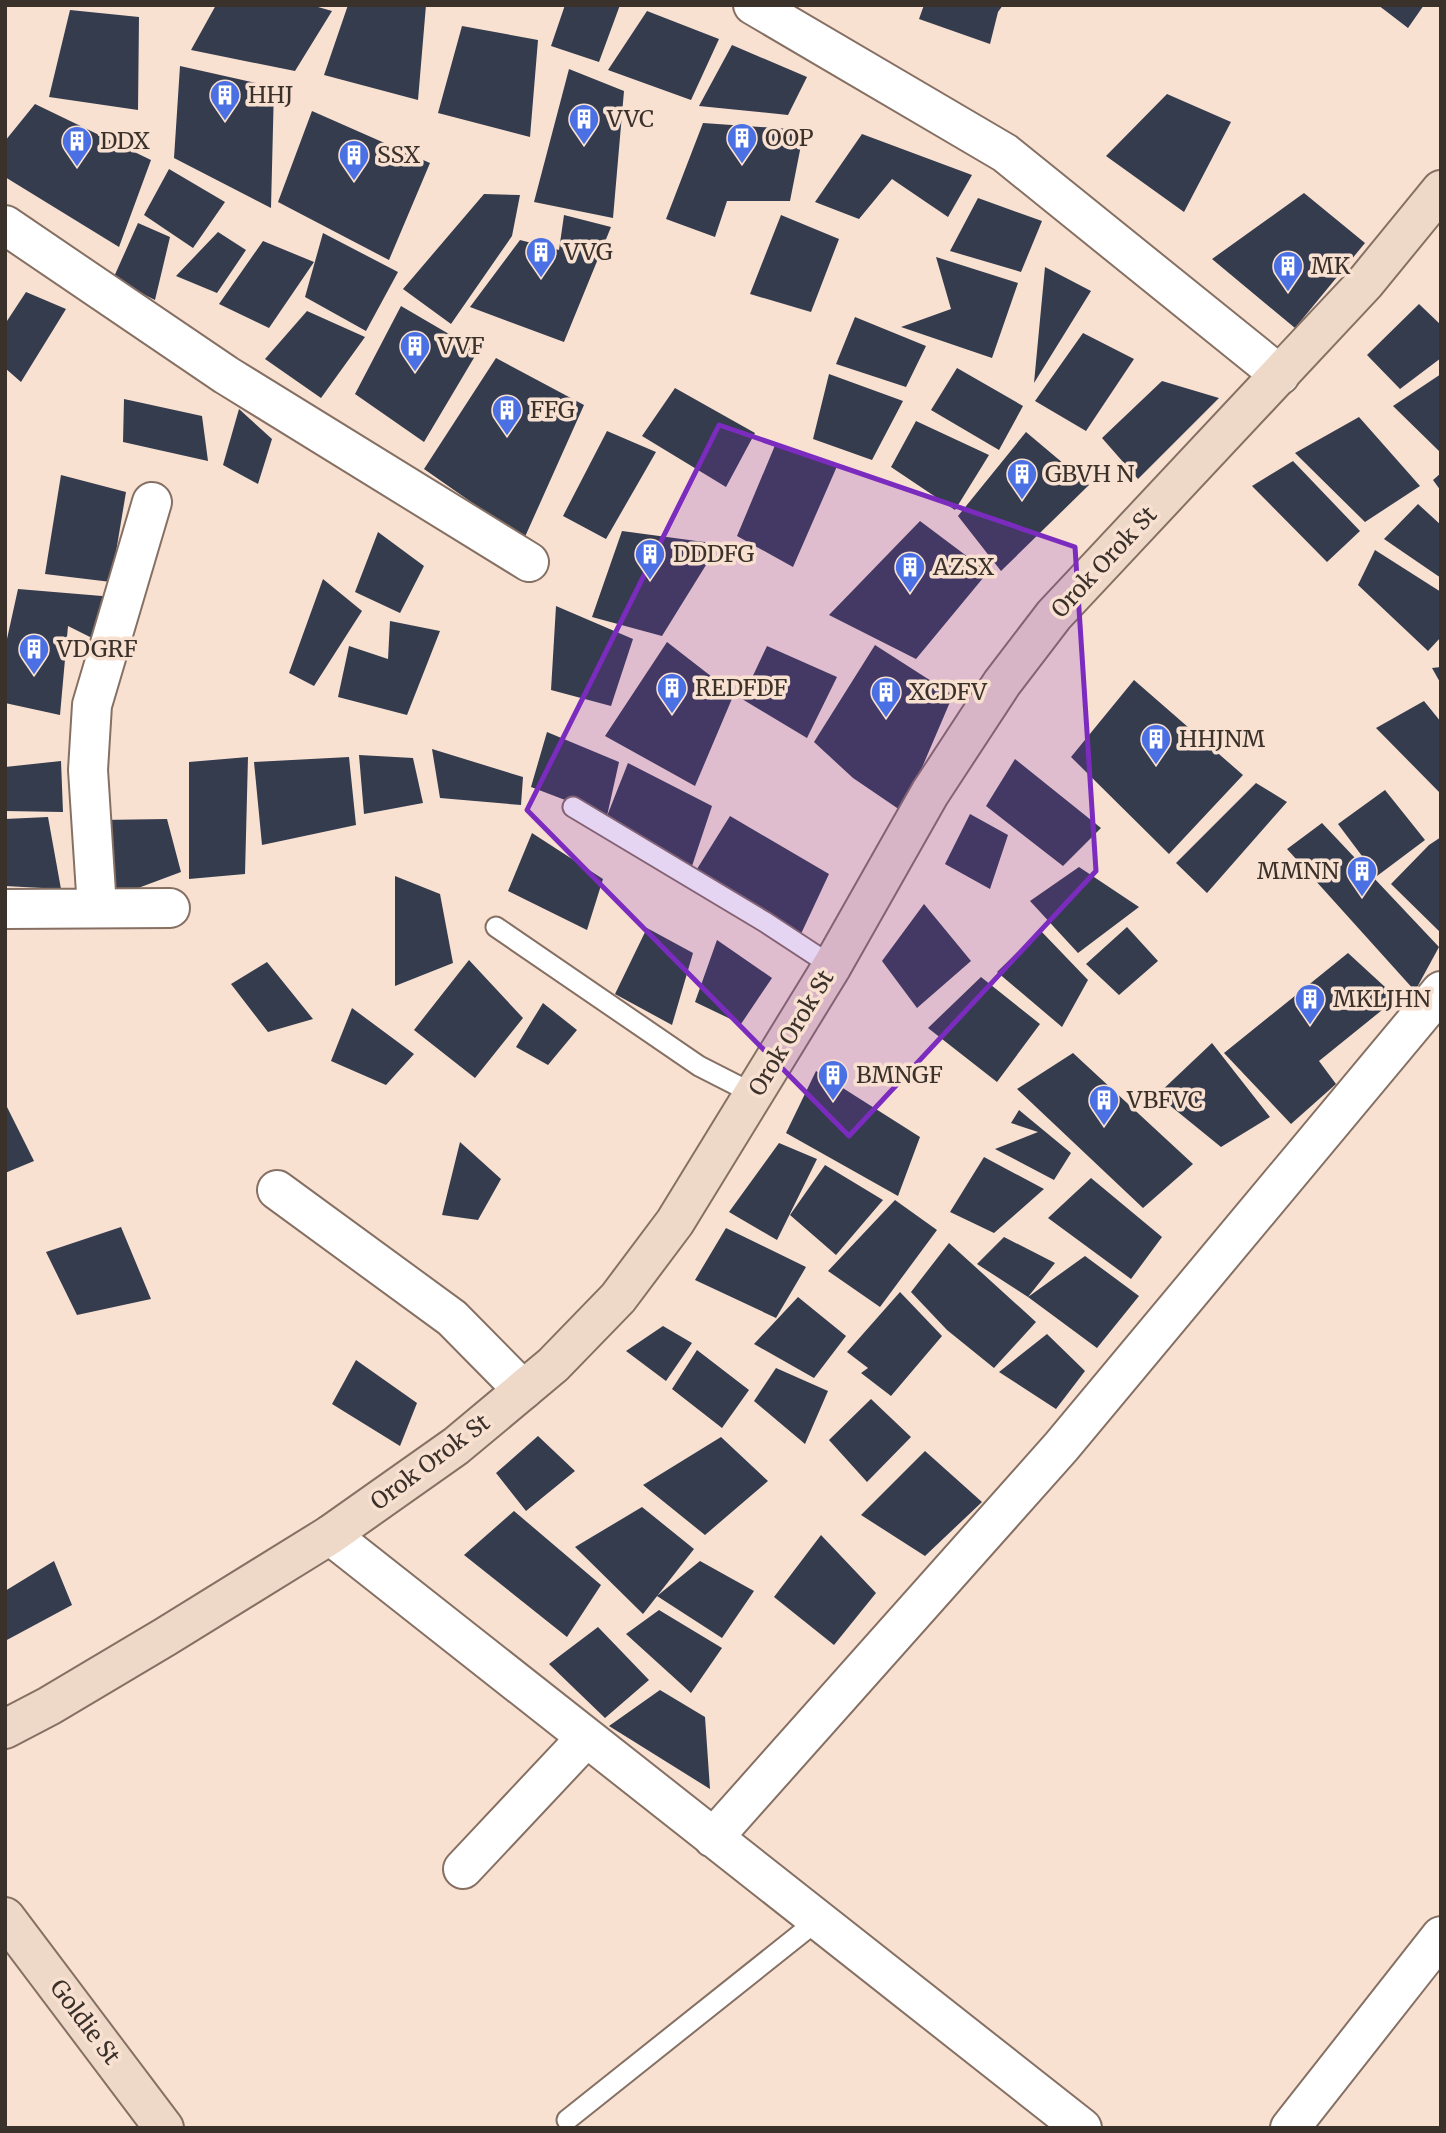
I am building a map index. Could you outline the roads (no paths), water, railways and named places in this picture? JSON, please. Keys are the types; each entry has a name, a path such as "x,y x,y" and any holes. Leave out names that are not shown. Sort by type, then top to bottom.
{"main road":[{"name":"Orok Orok St","path":"5,1729 49,1706 330,1535 456,1446 553,1364 618,1298 675,1222 832,966 930,793 1002,683 1054,615 1365,284 1441,190"},
{"name":"Goldie St","path":"5,1917 164,2128"}],"street":[{"path":"753,5 1005,153 1280,375"},
{"path":"5,225 226,375 529,562"},
{"path":"97,908 88,771 92,705 152,502"},
{"path":"5,909 170,908"},
{"path":"713,1838 1061,1447 1441,991"},
{"path":"277,1190 452,1318 523,1390"},
{"path":"330,1535 1082,2128"},
{"path":"463,1869 586,1738"},
{"path":"1290,2128 1441,1936"}],"lane":[{"path":"573,807 765,922 832,966"},
{"path":"496,927 699,1066 754,1094"},
{"path":"567,2120 818,1920"}],"place":[{"name":"HHJ","path":"225,122"},
{"name":"VVC","path":"584,146"},
{"name":"OOP","path":"742,165"},
{"name":"DDX","path":"77,168"},
{"name":"SSX","path":"354,182"},
{"name":"VVG","path":"541,279"},
{"name":"MK","path":"1288,293"},
{"name":"VVF","path":"415,373"},
{"name":"FFG","path":"507,437"},
{"name":"GBVH N","path":"1022,501"},
{"name":"DDDFG","path":"650,581"},
{"name":"AZSX","path":"910,594"},
{"name":"VDGRF","path":"34,676"},
{"name":"REDFDF","path":"672,715"},
{"name":"XCDFV","path":"886,719"},
{"name":"HHJNM","path":"1156,766"},
{"name":"MMNN","path":"1362,898"},
{"name":"MKLJHN","path":"1310,1026"},
{"name":"BMNGF","path":"833,1102"},
{"name":"VBFVC","path":"1104,1127"}]}
